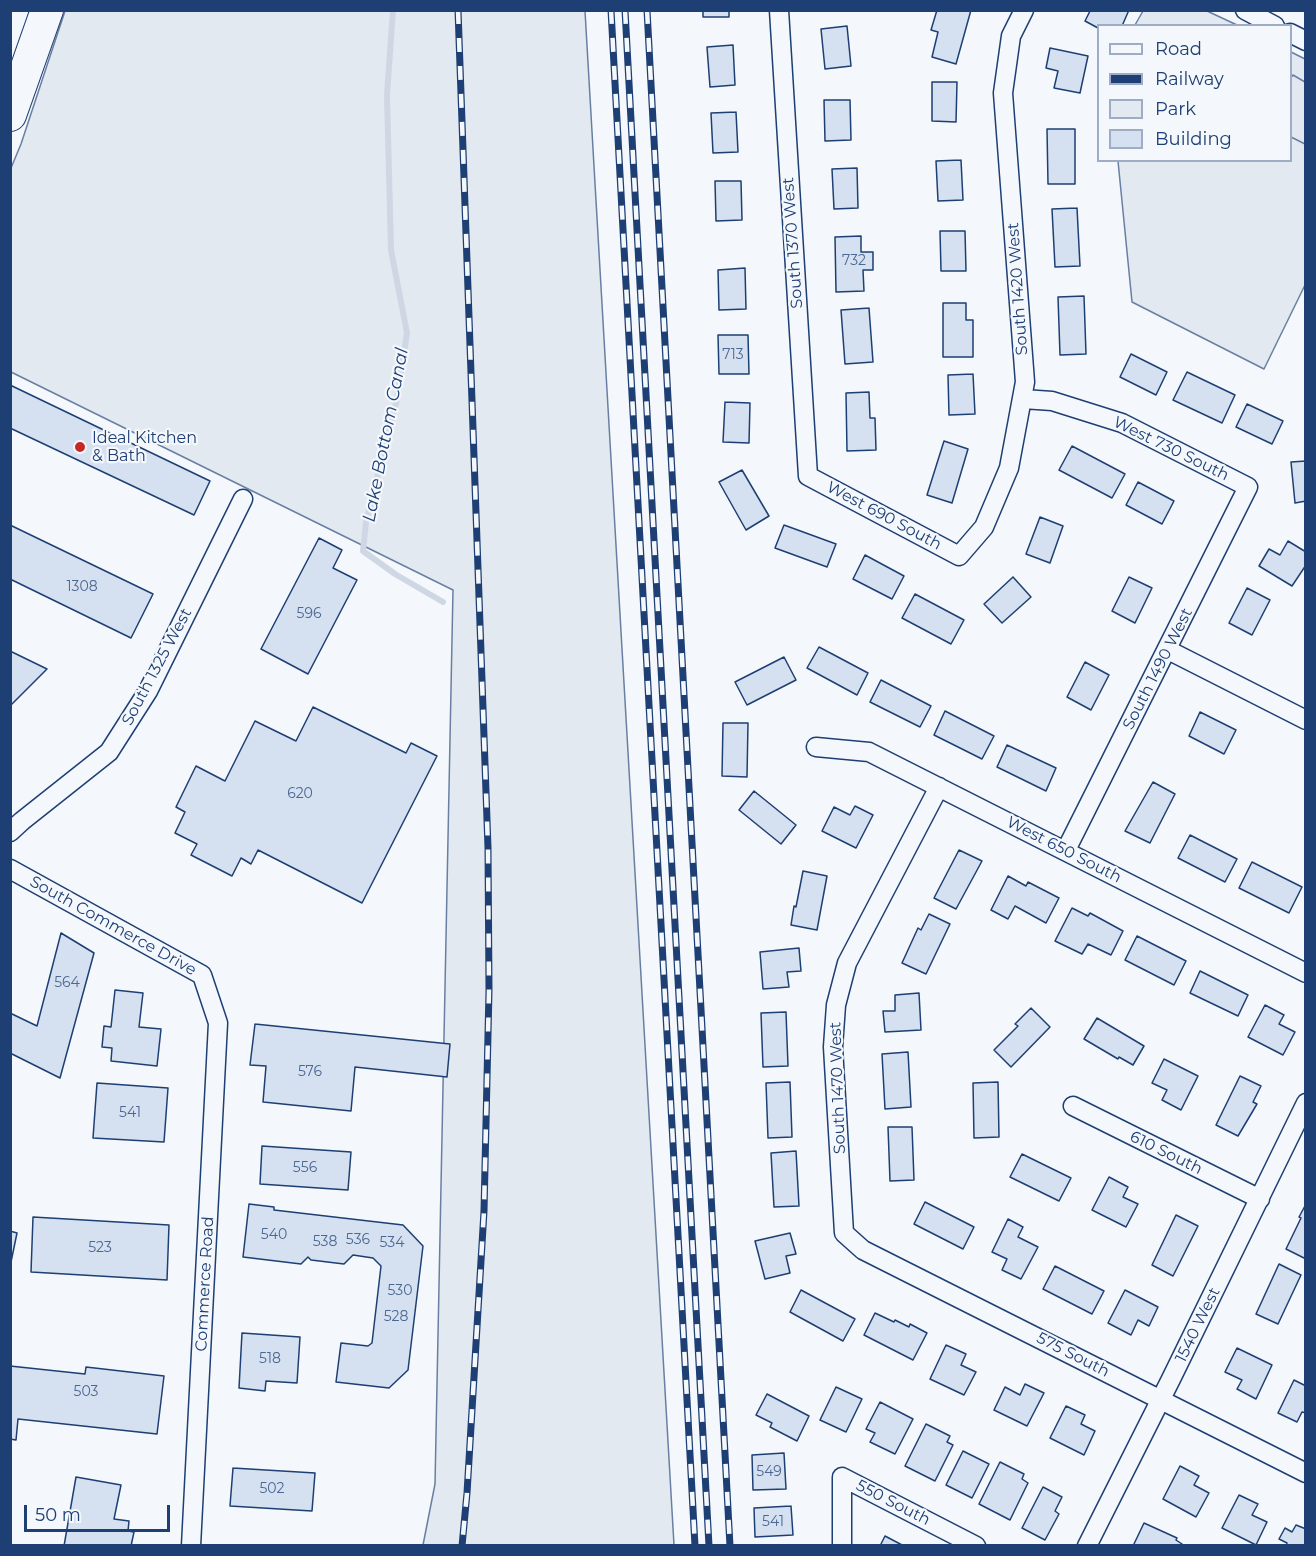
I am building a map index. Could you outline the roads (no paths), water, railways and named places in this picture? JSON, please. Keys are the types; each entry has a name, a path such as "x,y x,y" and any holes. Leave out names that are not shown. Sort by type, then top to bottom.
{"highway":[{"path":"10,115 47,10"}],"street":[{"name":"South 1370 West","path":"778,10 808,476"},
{"name":"South 1420 West","path":"959,556 984,527 1009,468 1025,382 1003,93 1011,36 1023,10"},
{"path":"1245,10 1271,24"},
{"name":"West 730 South","path":"1023,399 1052,401 1122,423 1248,487"},
{"name":"West 690 South","path":"808,476 959,556"},
{"name":"South 1490 West","path":"1066,850 1248,487"},
{"name":"South 1325 West","path":"10,832 110,752 148,691 243,499"},
{"path":"1168,650 1305,720"},
{"name":"West 650 South","path":"816,747 868,752 1066,850 1305,973"},
{"name":"South 1470 West","path":"844,1233 833,1047 836,1005 847,963 939,787"},
{"name":"South Commerce Drive","path":"10,869 202,975 218,1023"},
{"name":"Commerce Road","path":"192,1545 218,1023"},
{"name":"1540 West","path":"1087,1545 1161,1400 1305,1103"},
{"name":"610 South","path":"1073,1106 1260,1199"},
{"name":"575 South","path":"844,1233 863,1250 1305,1473"},
{"name":"550 South","path":"842,1545 842,1477 976,1545"}],"waterway":[{"name":"Lake Bottom Canal","path":"393,10 387,95 391,250 407,333 397,399 366,522 363,551 395,574 443,602"}],"railway":[{"path":"458,10 488,848 489,990 484,1211 462,1546"},
{"path":"611,10 695,1546"},
{"path":"625,10 709,1546"},
{"path":"647,10 730,1546"}],"place":[{"name":"Ideal Kitchen & Bath","path":"80,447"}]}
